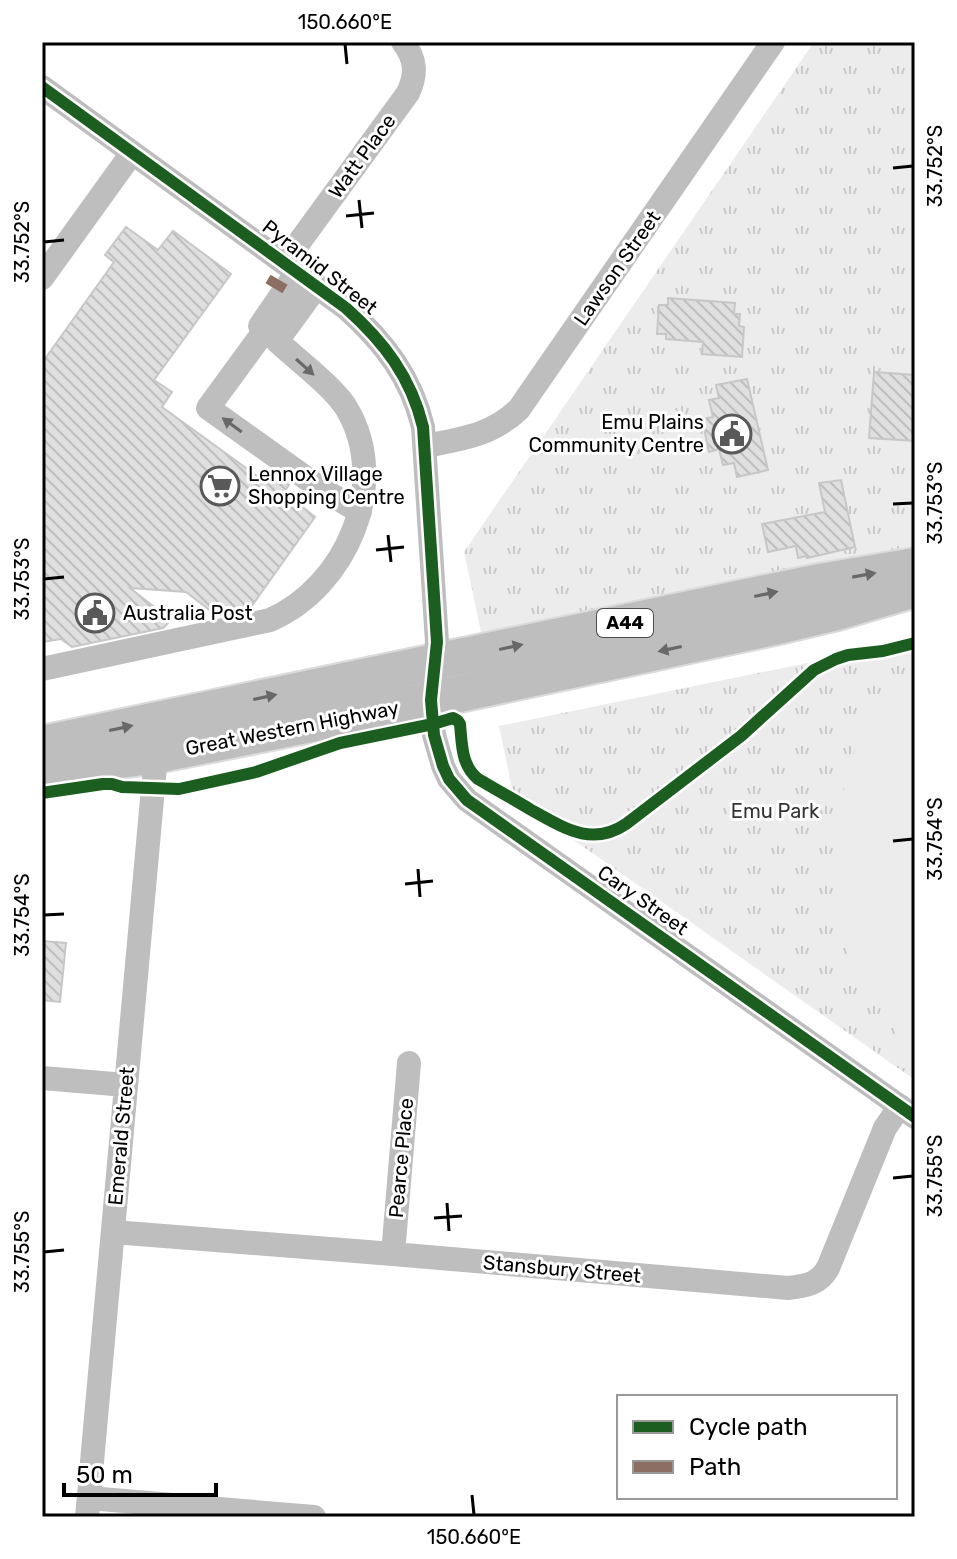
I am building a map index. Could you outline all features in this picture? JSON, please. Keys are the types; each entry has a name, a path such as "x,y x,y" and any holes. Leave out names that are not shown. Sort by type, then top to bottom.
{"highway":[{"name":"Great Western Highway","path":"42,744 814,583 915,566"},
{"name":"Great Western Highway","path":"42,771 156,755 431,700 787,624 915,589"}],"street":[{"name":"Watt Place","path":"360,512 320,488 208,408 267,332 408,93 415,68 403,42"},
{"name":"Lawson Street","path":"425,446 480,434 497,427 519,409 773,42"},
{"name":"Pyramid Street","path":"42,87 362,322 397,363 420,413 425,446 437,642 435,663"},
{"path":"42,278 132,153"},
{"path":"42,669 270,620 284,614 313,591 335,564 351,538 360,512 365,474 357,428 344,404 267,332"},
{"name":"Cary Street","path":"435,663 431,700 434,735 449,779 467,800 907,1112"},
{"name":"Emerald Street","path":"88,1507 156,755"},
{"name":"Pearce Place","path":"393,1254 409,1063"},
{"path":"42,1078 126,1085"},
{"name":"Stansbury Street","path":"113,1232 788,1288 809,1285 819,1280 828,1268 885,1128 907,1112"},
{"path":"88,1507 314,1517"}],"green space":[{"path":"814,42 915,42 915,545 482,637 464,552"},
{"name":"Emu Park","path":"915,641 915,1080 514,798 499,726"},
{"path":"915,668 915,1050 900,1038 849,961 835,882 842,797 861,726"}],"building":[{"path":"126,227 158,250 173,231 231,274 154,380 172,392 162,407 264,481 266,478 270,482 275,474 289,485 284,492 315,517 251,607 247,604 243,610 217,616 186,592 130,588 171,620 163,628 72,647 61,639 42,642 42,363 114,262 105,255"},
{"path":"668,298 735,303 734,314 740,314 739,326 744,327 742,357 702,354 703,342 666,339 666,334 657,334 659,305 668,305"},
{"path":"874,372 915,375 915,441 869,438"},
{"name":"Emu Plains Community Centre","path":"747,379 768,470 737,477 734,463 723,465 719,449 709,452 702,419 713,417 709,400 719,398 716,385"},
{"path":"841,480 855,547 807,558 798,558 796,546 768,552 762,524 825,512 819,483"},
{"path":"42,941 66,943 60,1002 42,1000"}],"marked path":[{"path":"268,279 285,289"}],"cycle path":[{"path":"42,87 346,308 384,347 403,376 423,427 437,642 431,700 434,735 449,779 467,800 915,1117"},
{"path":"42,793 103,784 179,789 256,772 340,743 453,718 460,724 465,761 478,779 567,829 601,834 626,824 741,736 814,670 848,655 915,643"}],"place":[{"name":"Emu Plains Community Centre","path":"732,434"},
{"name":"Lennox Village Shopping Centre","path":"220,486"},
{"name":"Australia Post","path":"95,613"}]}
